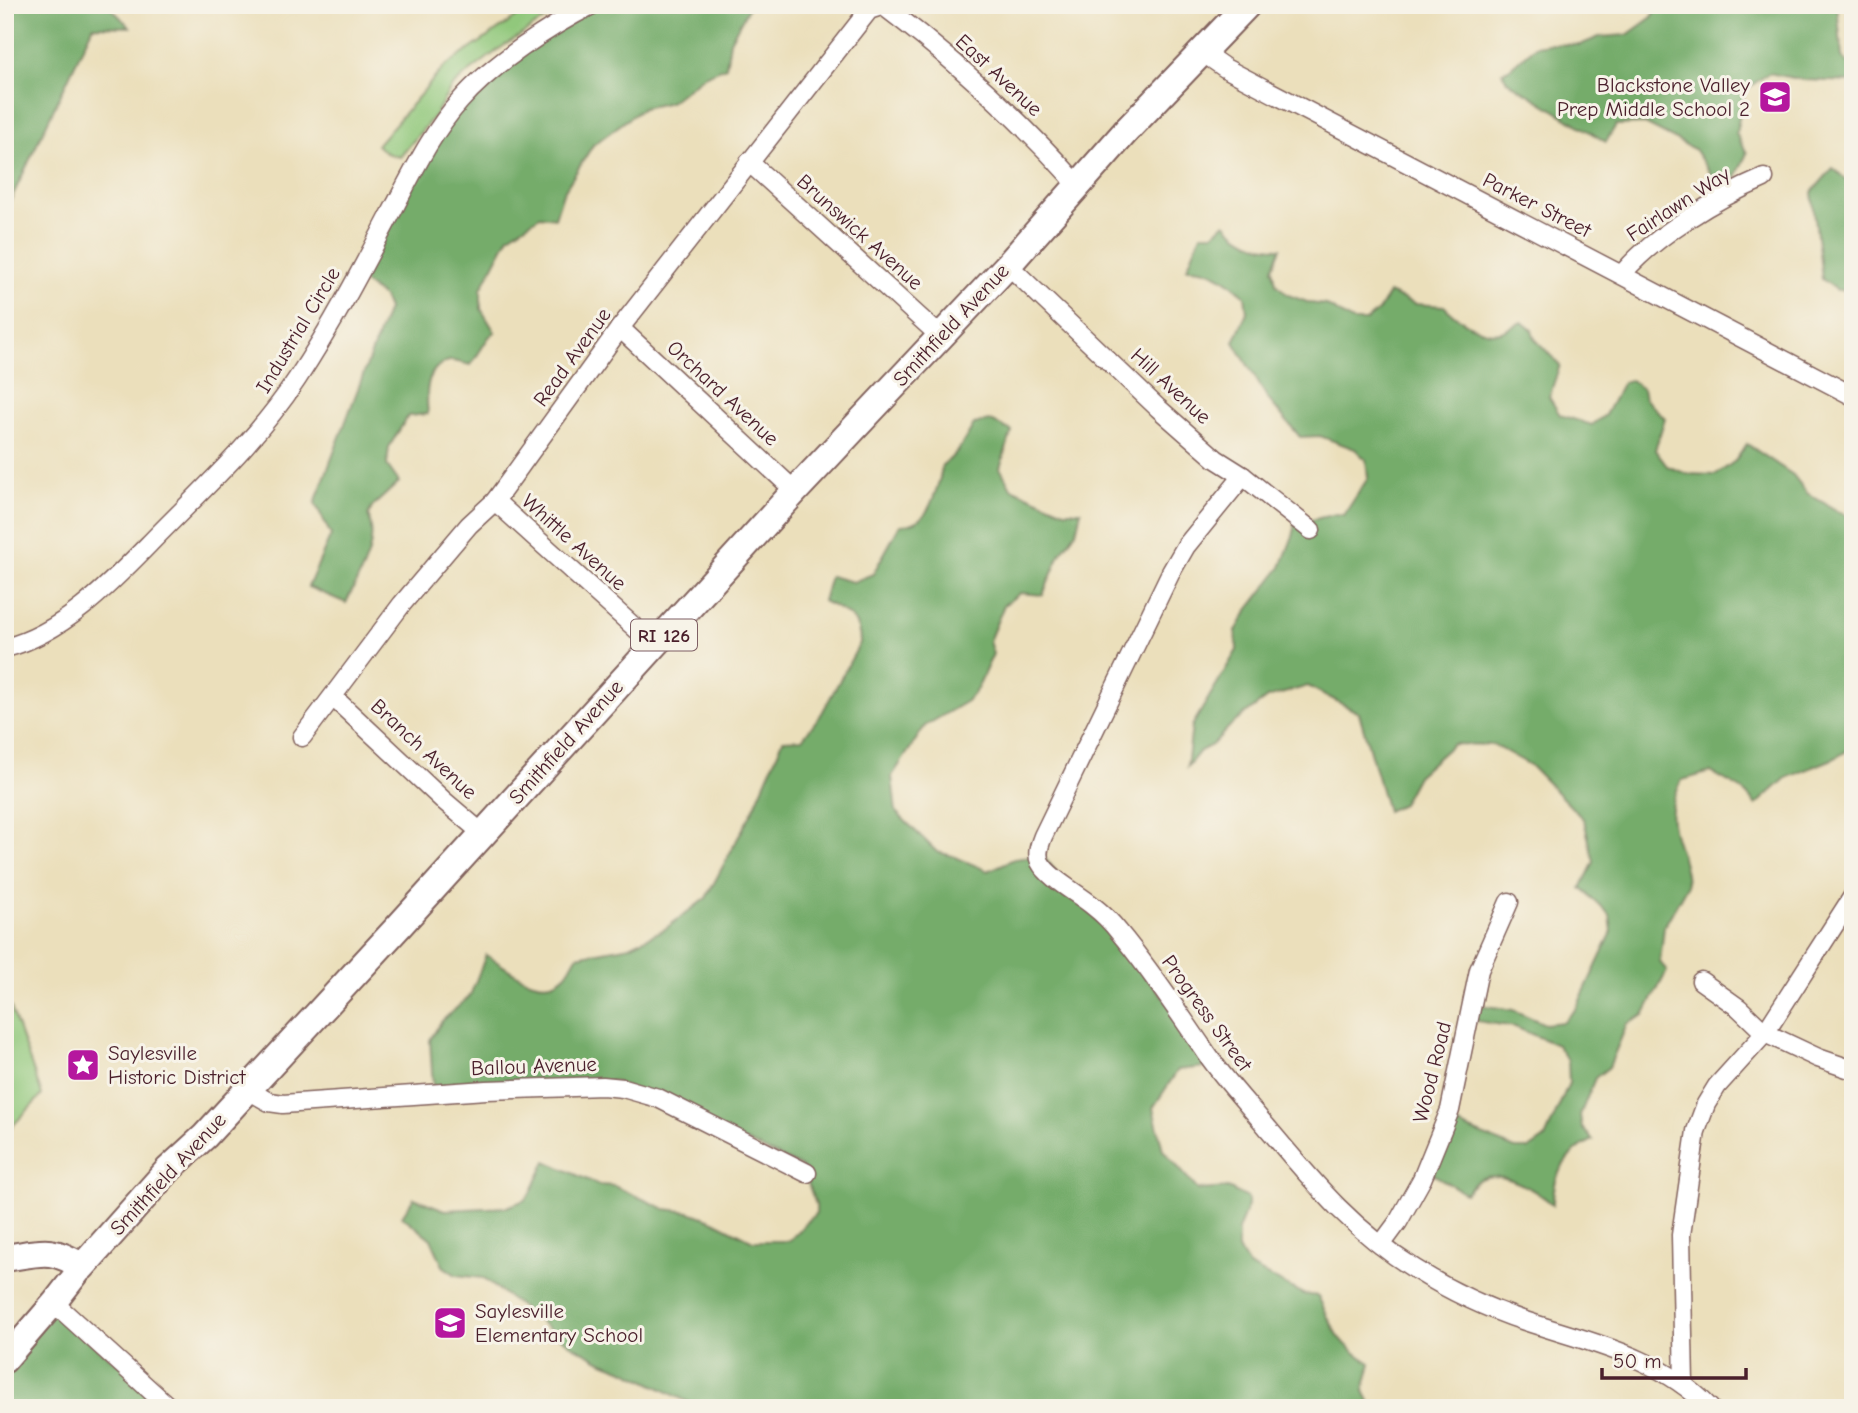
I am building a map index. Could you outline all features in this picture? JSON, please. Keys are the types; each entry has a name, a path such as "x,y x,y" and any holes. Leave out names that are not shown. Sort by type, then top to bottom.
{"main road":[{"name":"Smithfield Avenue","path":"5,1360 82,1267 169,1169 205,1136 248,1090 654,645 1008,265 1127,130 1246,5"},
{"path":"5,1258 50,1251 67,1257 82,1267"}],"street":[{"name":"Industrial Circle","path":"5,648 29,642 85,604 116,578 211,483 276,409 297,380 327,331 440,125 461,99 499,65 592,5"},
{"name":"Read Avenue","path":"302,737 402,604 469,525 495,501 620,328 869,10 881,6"},
{"name":"East Avenue","path":"881,6 902,19 942,52 1079,186"},
{"name":"Parker Street","path":"1202,52 1225,68 1853,396"},
{"name":"Brunswick Avenue","path":"749,162 940,336"},
{"name":"Fairlawn Way","path":"1622,274 1653,243 1733,193 1764,178"},
{"name":"Hill Avenue","path":"1008,265 1158,408 1216,459 1243,475 1311,530"},
{"name":"Orchard Avenue","path":"620,328 796,491"},
{"name":"Progress Street","path":"1243,475 1186,546 1171,572 1038,847 1040,861 1049,872 1095,907 1118,931 1232,1087 1341,1212 1381,1245 1453,1291 1490,1309 1627,1354 1684,1385 1710,1408"},
{"name":"Whittle Avenue","path":"495,501 654,645"},
{"name":"Branch Avenue","path":"333,697 483,834"},
{"path":"1684,1385 1681,1236 1696,1131 1706,1104 1717,1086 1765,1033 1853,896"},
{"name":"Wood Road","path":"1381,1245 1398,1222 1422,1179 1450,1110 1479,970 1509,902"},
{"path":"1702,981 1739,1008 1765,1033 1818,1058 1853,1070"},
{"name":"Ballou Avenue","path":"248,1090 269,1102 283,1104 486,1090 604,1086 623,1088 658,1098 807,1172"},
{"path":"54,1303 170,1408"}],"green space":[{"path":"5,5 108,5 130,27 93,26 5,212"},
{"path":"534,5 576,5 544,20 464,76 451,88 435,115 400,157 386,153 377,145 444,67"},
{"path":"588,5 750,5 730,41 726,67 704,76 670,102 643,108 593,145 563,193 555,218 540,216 509,236 481,289 481,309 495,332 471,365 449,361 435,370 428,383 428,414 408,416 389,447 387,465 399,482 373,506 368,515 371,527 370,549 346,603 308,587 331,535 315,503 388,309 383,297 358,278 461,97"},
{"path":"1657,5 1837,5 1842,57 1853,67 1853,82 1803,80 1769,73 1745,90 1736,133 1747,153 1730,190 1713,177 1694,149 1645,124 1616,125 1606,142 1507,81 1502,72 1536,46 1580,45 1599,37 1627,35 1652,17"},
{"path":"1833,168 1853,186 1853,290 1837,290 1822,279 1812,192"},
{"path":"1225,223 1250,242 1281,248 1273,268 1276,284 1288,295 1310,303 1326,305 1352,321 1366,321 1378,311 1389,293 1415,304 1444,306 1462,321 1486,332 1501,332 1522,322 1532,330 1535,339 1560,365 1549,397 1560,415 1592,425 1605,415 1623,382 1630,380 1643,389 1645,399 1665,418 1655,450 1667,466 1687,474 1716,475 1735,461 1747,444 1793,475 1807,493 1848,517 1847,537 1853,547 1853,747 1835,758 1786,778 1756,805 1743,790 1711,772 1682,780 1675,796 1672,823 1687,886 1664,927 1660,962 1667,971 1644,1015 1627,1024 1609,1067 1595,1078 1580,1115 1582,1128 1593,1140 1575,1151 1562,1166 1555,1184 1553,1205 1529,1188 1509,1179 1490,1176 1482,1178 1465,1193 1426,1170 1449,1121 1515,1149 1529,1149 1545,1138 1569,1083 1568,1061 1557,1045 1515,1027 1470,1020 1474,1004 1513,1010 1545,1024 1563,1022 1576,1009 1612,932 1610,915 1581,888 1594,862 1584,820 1530,765 1494,745 1453,744 1417,776 1402,804 1387,811 1359,713 1308,686 1267,698 1231,725 1212,745 1200,751 1187,767 1192,726 1237,650 1236,631 1248,610 1281,567 1294,533 1294,524 1336,514 1344,515 1368,478 1366,460 1355,449 1320,436 1300,437 1268,399 1234,342 1247,312 1245,296 1218,275 1187,268 1201,234 1213,234"},
{"path":"991,421 1012,431 1000,468 1011,488 1064,511 1081,511 1076,532 1060,554 1043,595 1020,593 1004,605 989,641 993,654 977,689 967,701 925,726 892,776 896,812 937,852 988,871 1014,859 1042,855 1222,1065 1178,1070 1153,1108 1163,1150 1198,1190 1228,1188 1248,1198 1238,1230 1238,1249 1249,1266 1303,1294 1318,1296 1338,1335 1351,1349 1371,1363 1364,1391 1370,1403 1378,1408 700,1408 569,1344 483,1278 456,1275 443,1266 431,1239 402,1216 414,1198 445,1210 507,1207 525,1200 531,1193 546,1161 599,1185 614,1186 665,1209 690,1212 714,1221 753,1241 789,1241 816,1213 816,1205 802,1167 613,1081 433,1088 430,1040 441,1022 470,996 486,955 525,979 546,984 556,982 567,973 577,956 630,946 665,929 706,898 755,806 783,740 802,739 822,713 860,643 854,621 844,612 823,601 830,576 853,582 873,574 900,525 917,521 928,510 942,465 956,452 974,424"},
{"path":"5,991 42,1095 5,1134"},
{"path":"47,1309 176,1408 5,1408 5,1356"}],"place":[{"name":"Blackstone Valley Prep Middle School 2","path":"1775,97"},
{"name":"Saylesville Historic District","path":"83,1065"},
{"name":"Saylesville Elementary School","path":"450,1323"}]}
